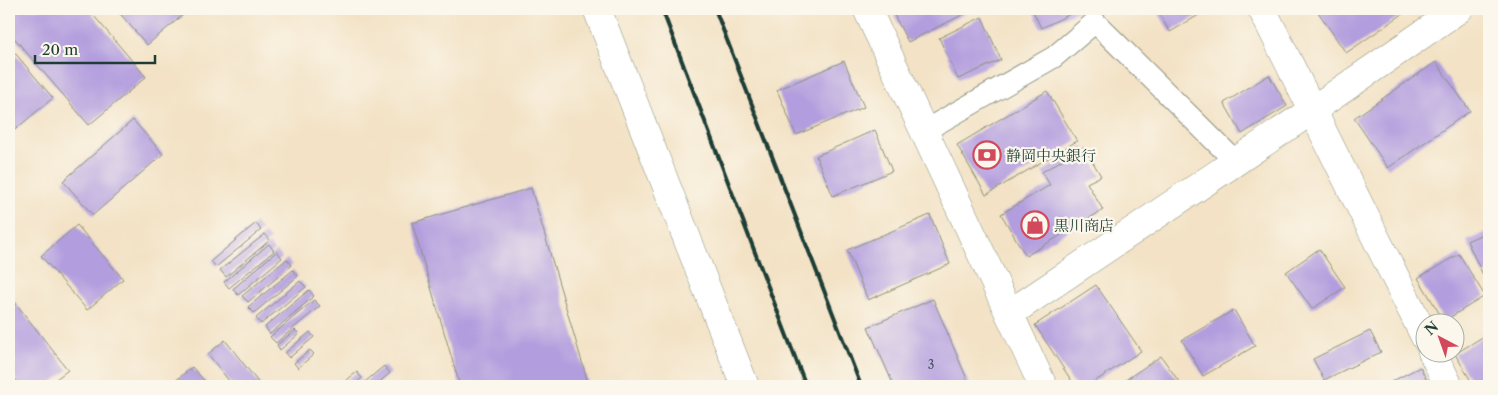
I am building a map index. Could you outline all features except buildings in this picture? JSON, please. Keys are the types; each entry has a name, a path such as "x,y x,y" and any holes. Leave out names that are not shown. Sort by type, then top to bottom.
{"street":[{"path":"597,9 745,386"},
{"path":"867,9 1043,386"},
{"path":"1262,9 1416,319"},
{"path":"1009,314 1236,162 1459,9"},
{"path":"1437,362 1449,386"}],"lane":[{"path":"924,131 1054,58 1094,22 1236,162"}],"railway":[{"path":"662,9 806,386"},
{"path":"715,9 861,386"}],"place":[{"name":"静岡中央銀行","path":"987,155"},
{"name":"黒川商店","path":"1035,225"}]}
